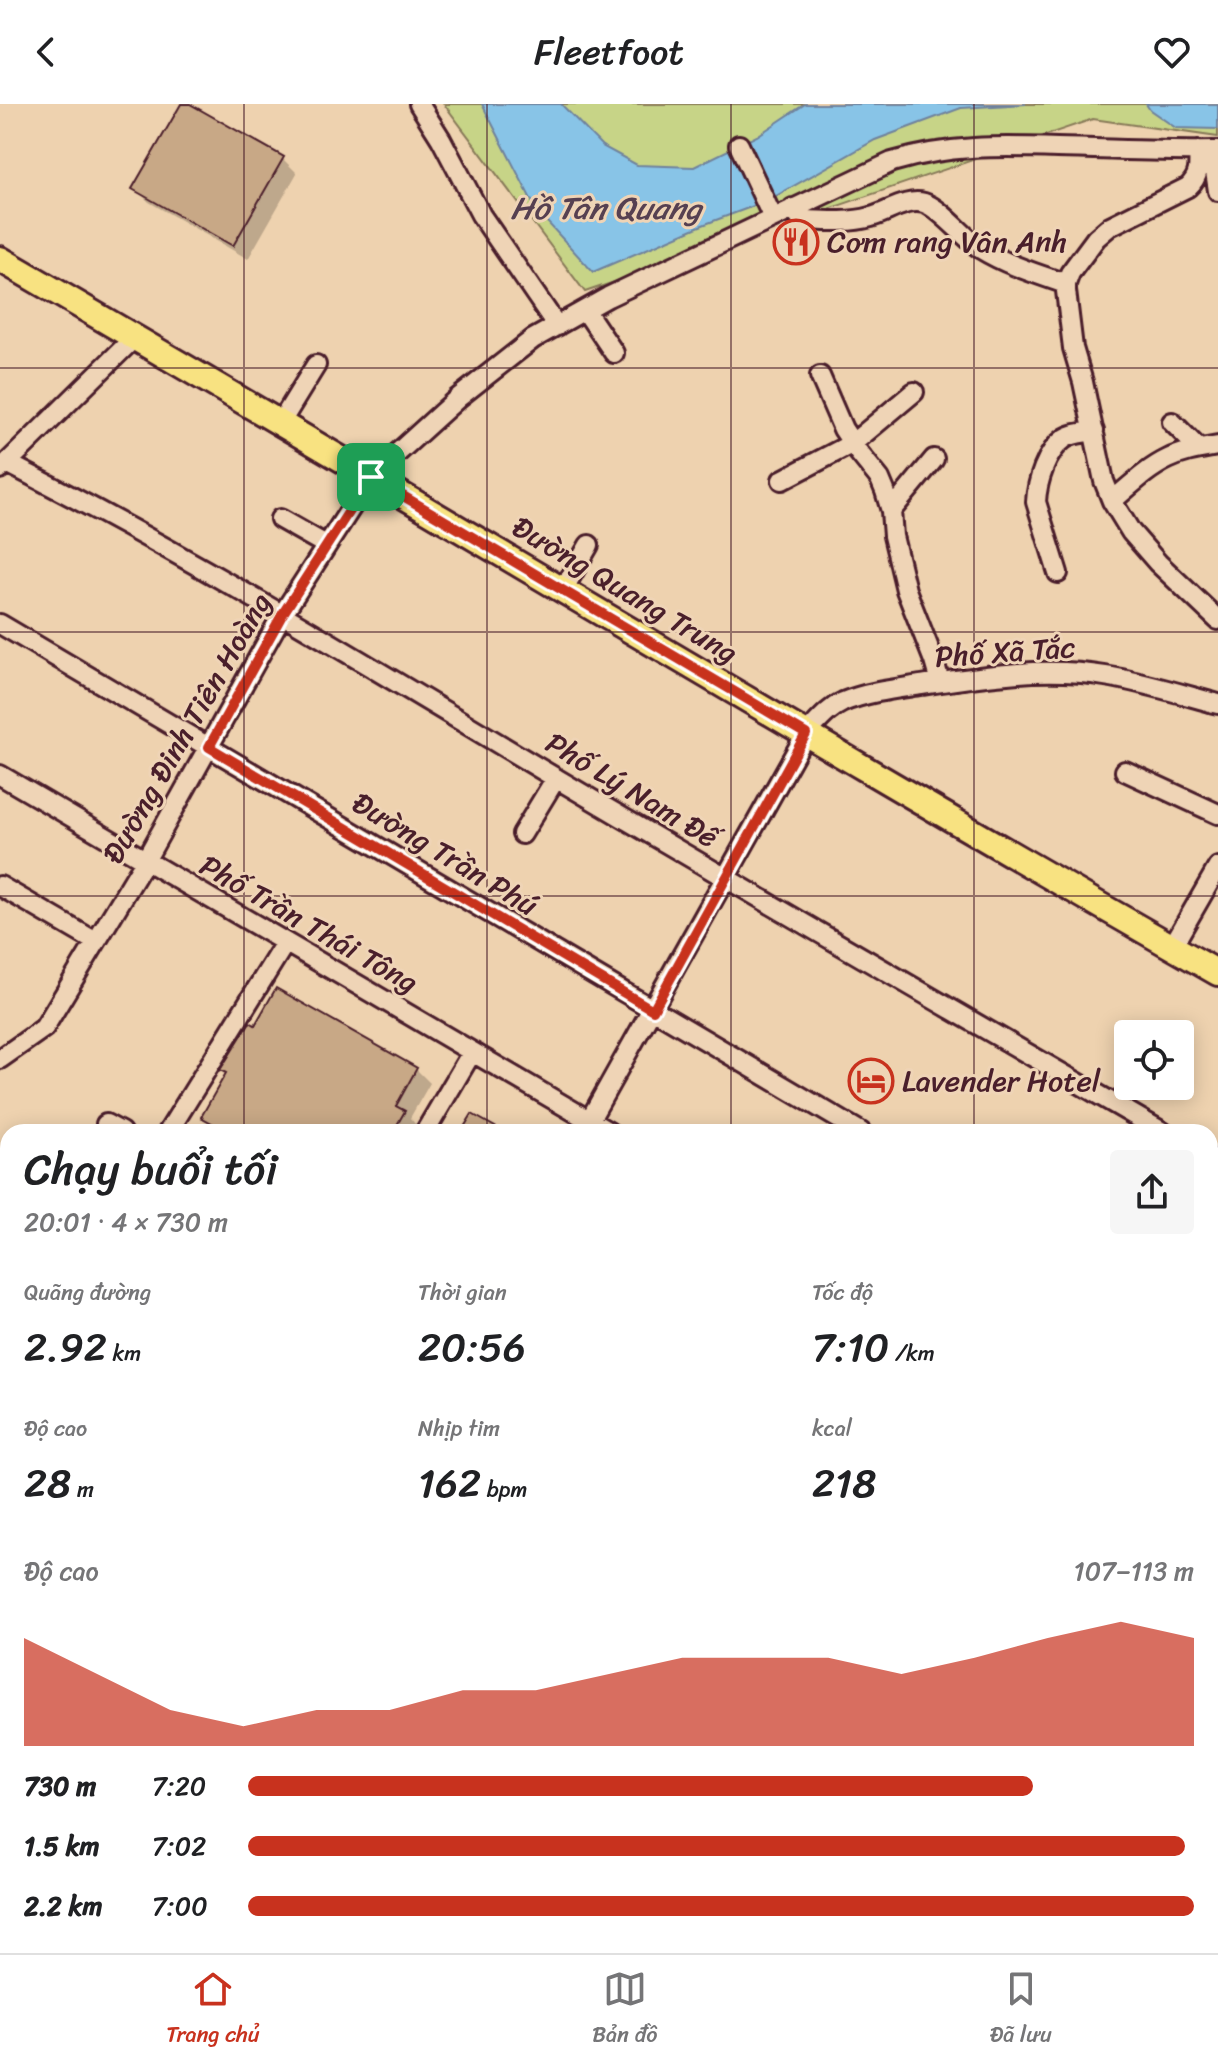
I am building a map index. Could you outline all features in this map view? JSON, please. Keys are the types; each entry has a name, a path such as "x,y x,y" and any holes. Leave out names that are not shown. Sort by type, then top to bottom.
{"main road":[{"name":"Đường Quang Trung","path":"0,259 1218,973"}],"street":[{"path":"419,104 481,215 557,326"},
{"path":"739,145 773,218"},
{"name":"Đường Đinh Tiên Hoàng","path":"0,1059 44,1028 145,861 282,615 371,477 458,398 533,339 585,310 892,162 936,151 992,146 1210,151"},
{"path":"1210,151 1218,191"},
{"path":"1210,151 1188,187 1110,226 1096,238 1070,273 1066,284 1073,348 1104,481 1112,501 1131,532 1158,563 1218,620"},
{"path":"793,208 804,220 858,219 909,203 923,203 939,212 984,251 1012,265 1066,284"},
{"path":"585,310 614,353"},
{"path":"3,466 135,337"},
{"path":"281,422 316,365"},
{"path":"820,376 837,417 880,479 891,511 893,536 906,590 940,682"},
{"path":"782,480 853,443 914,392"},
{"path":"1172,422 1199,449"},
{"path":"1058,573 1036,502 1037,491 1057,445 1065,438 1094,431"},
{"path":"1112,501 1168,459 1218,446"},
{"path":"891,511 934,459"},
{"name":"Phố Lý Nam Đế","path":"3,466 82,502 282,615 727,879 1149,1124"},
{"path":"280,519 326,545"},
{"path":"563,590 589,545"},
{"name":"Đường Trần Phú","path":"0,624 847,1124"},
{"name":"Phố Xã Tắc","path":"588,1124 806,734 830,710 870,693 1029,672 1102,675 1218,704"},
{"path":"1125,771 1218,814"},
{"name":"Phố Trần Thái Tông","path":"0,775 472,1052 581,1124"},
{"path":"522,834 556,778"},
{"path":"1172,947 1218,867"},
{"path":"0,886 96,942"},
{"path":"173,1124 285,943"},
{"path":"430,1124 472,1052"}],"green space":[{"path":"444,104 1218,104 1218,137 1093,119 585,292"}],"water":[{"name":"Hồ Tân Quang","path":"482,104 561,104 602,146 637,165 694,167 757,136 805,104 1026,104 961,108 875,140 767,201 593,272 537,211"},
{"path":"1146,104 1218,104 1218,129 1176,128"}],"building":[{"path":"181,104 190,104 284,157 233,246 132,189"},
{"path":"276,988 417,1068 396,1106 405,1111 398,1124 214,1124 201,1117 226,1073 220,1070 250,1022 255,1025"},
{"path":"472,1114 490,1124 466,1124"}],"place":[{"name":"Cơm rang Vân Anh","path":"796,242"},
{"name":"Lavender Hotel","path":"871,1081"}],"route":[{"path":"371,477 806,734 653,1010 209,747 282,615 371,477"}]}
